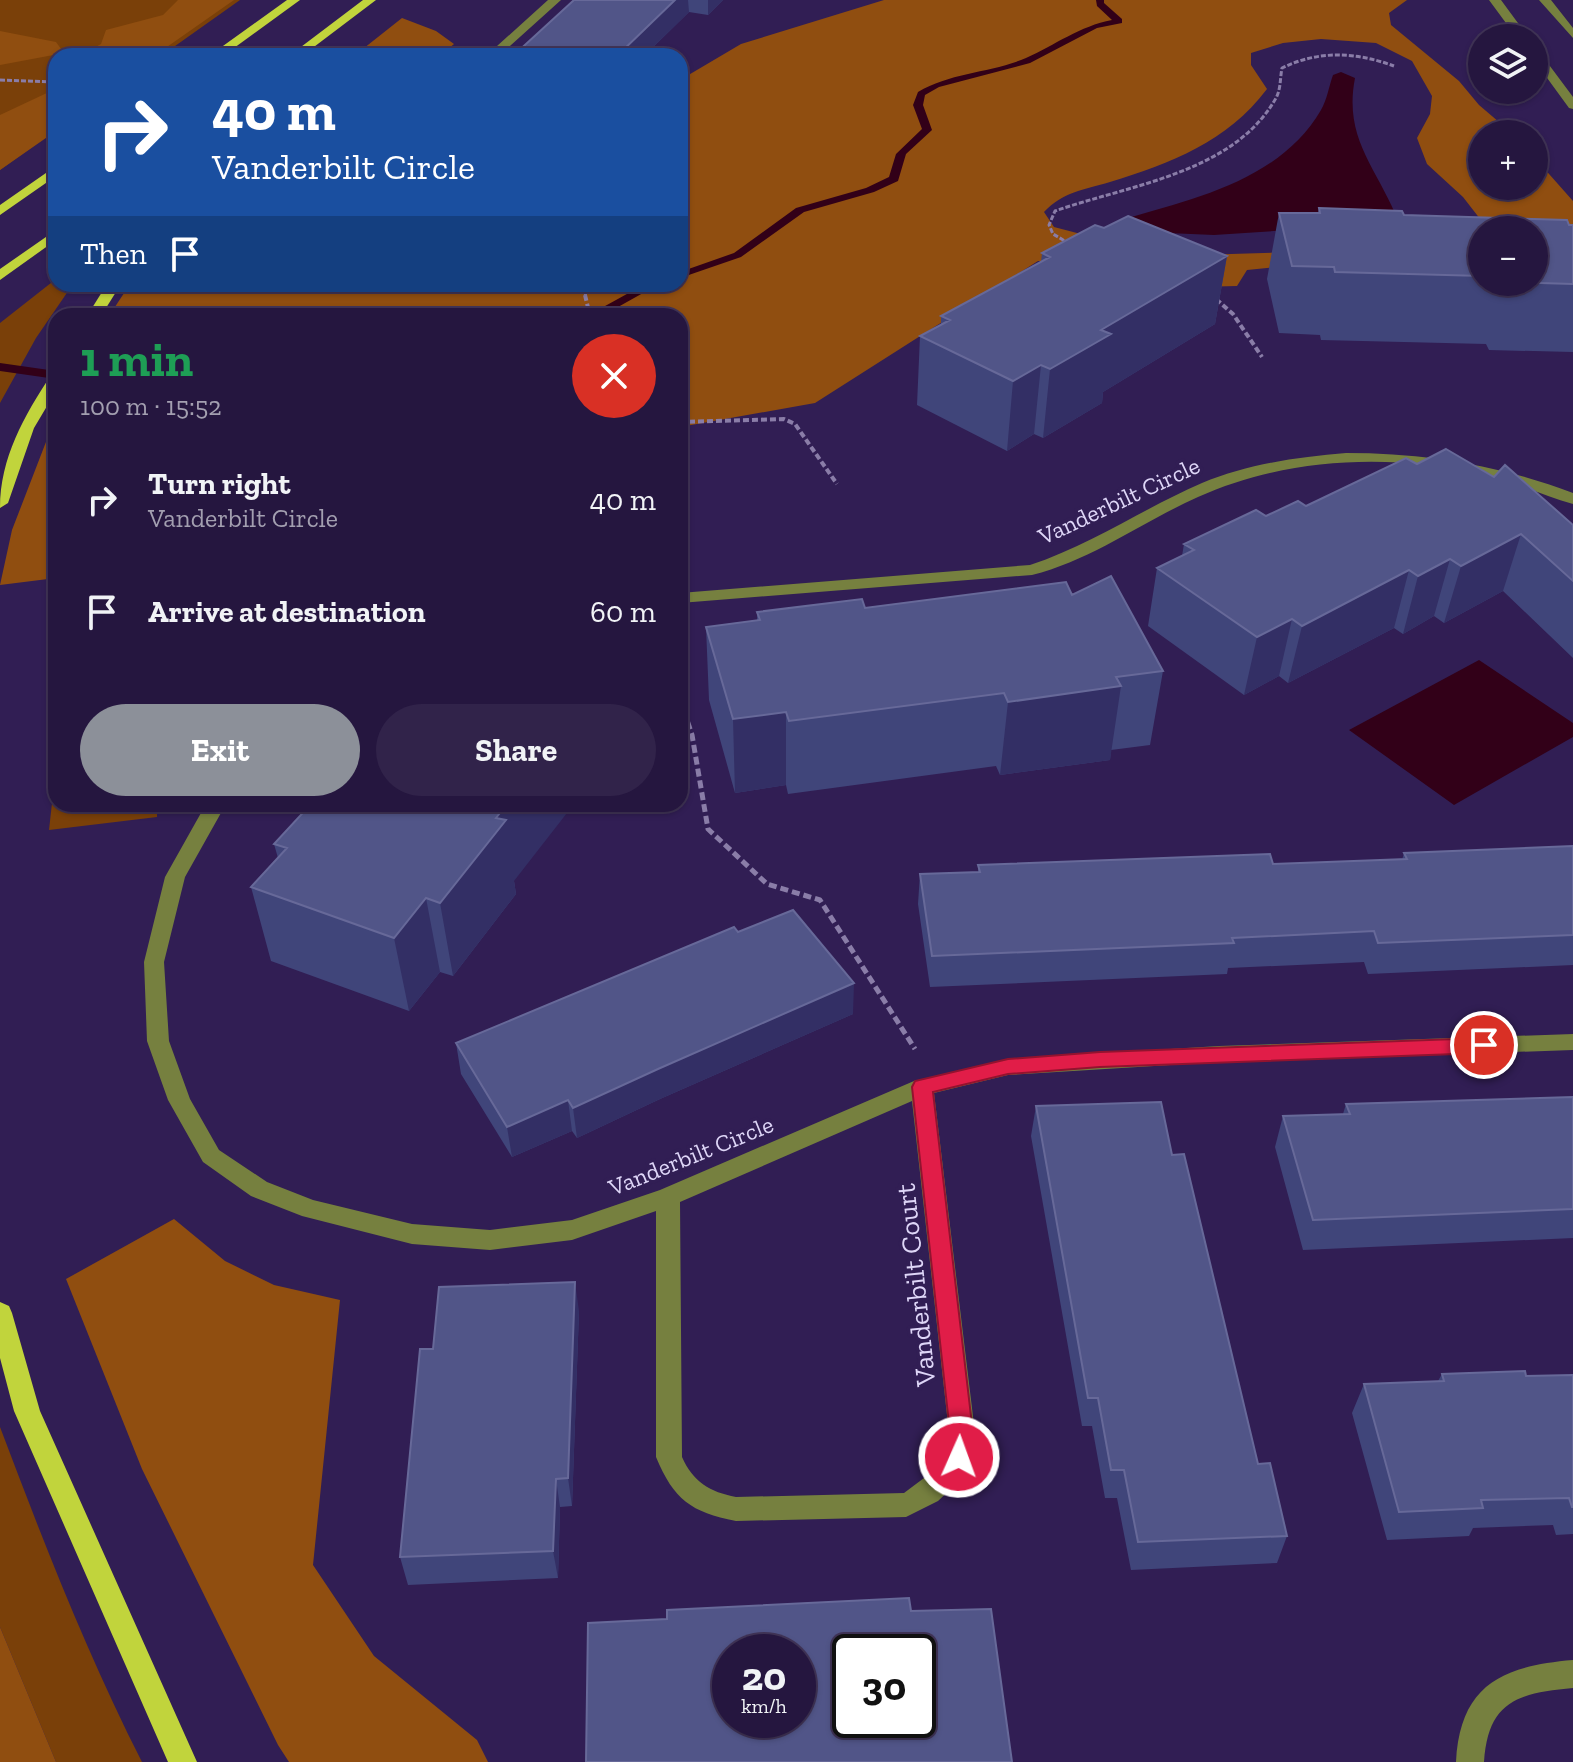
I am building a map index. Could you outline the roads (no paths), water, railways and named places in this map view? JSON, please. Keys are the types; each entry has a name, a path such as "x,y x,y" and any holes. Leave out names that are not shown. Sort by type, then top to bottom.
{"main road":[{"path":"226,48 294,0"},
{"path":"306,48 370,0"},
{"path":"313,48 330,30"},
{"path":"0,211 48,176"},
{"path":"0,276 48,240"},
{"path":"0,503 26,428 48,392"},
{"path":"0,1313 27,1411 183,1762"}],"street":[{"path":"501,48 555,0"},
{"path":"1495,0 1513,24"},
{"path":"1545,0 1573,35"},
{"path":"1548,71 1573,105"},
{"name":"Vanderbilt Circle","path":"688,597 1032,570 1066,560 1211,485 1249,472 1314,462 1411,457 1481,468 1573,499"},
{"name":"Vanderbilt Circle","path":"212,812 175,877 154,962 158,1041 179,1100 211,1156 259,1189 297,1204 412,1234 490,1240 572,1230 668,1197 929,1085 1008,1067 1100,1059 1573,1042"},
{"name":"Vanderbilt Court","path":"668,1197 669,1457 676,1477 689,1494 709,1505 736,1509 906,1505 930,1494 948,1478 959,1457 962,1433 929,1085"},
{"path":"1470,1762 1470,1745 1479,1708 1505,1687 1544,1675 1573,1674"}],"waterway":[{"path":"688,273 737,255 800,210 870,190 894,179 901,154 927,130 918,105 921,94 936,85 1027,61 1094,26 1119,21 1100,4 1100,0"},
{"path":"608,308 638,292"},
{"path":"0,367 48,374"}]}
